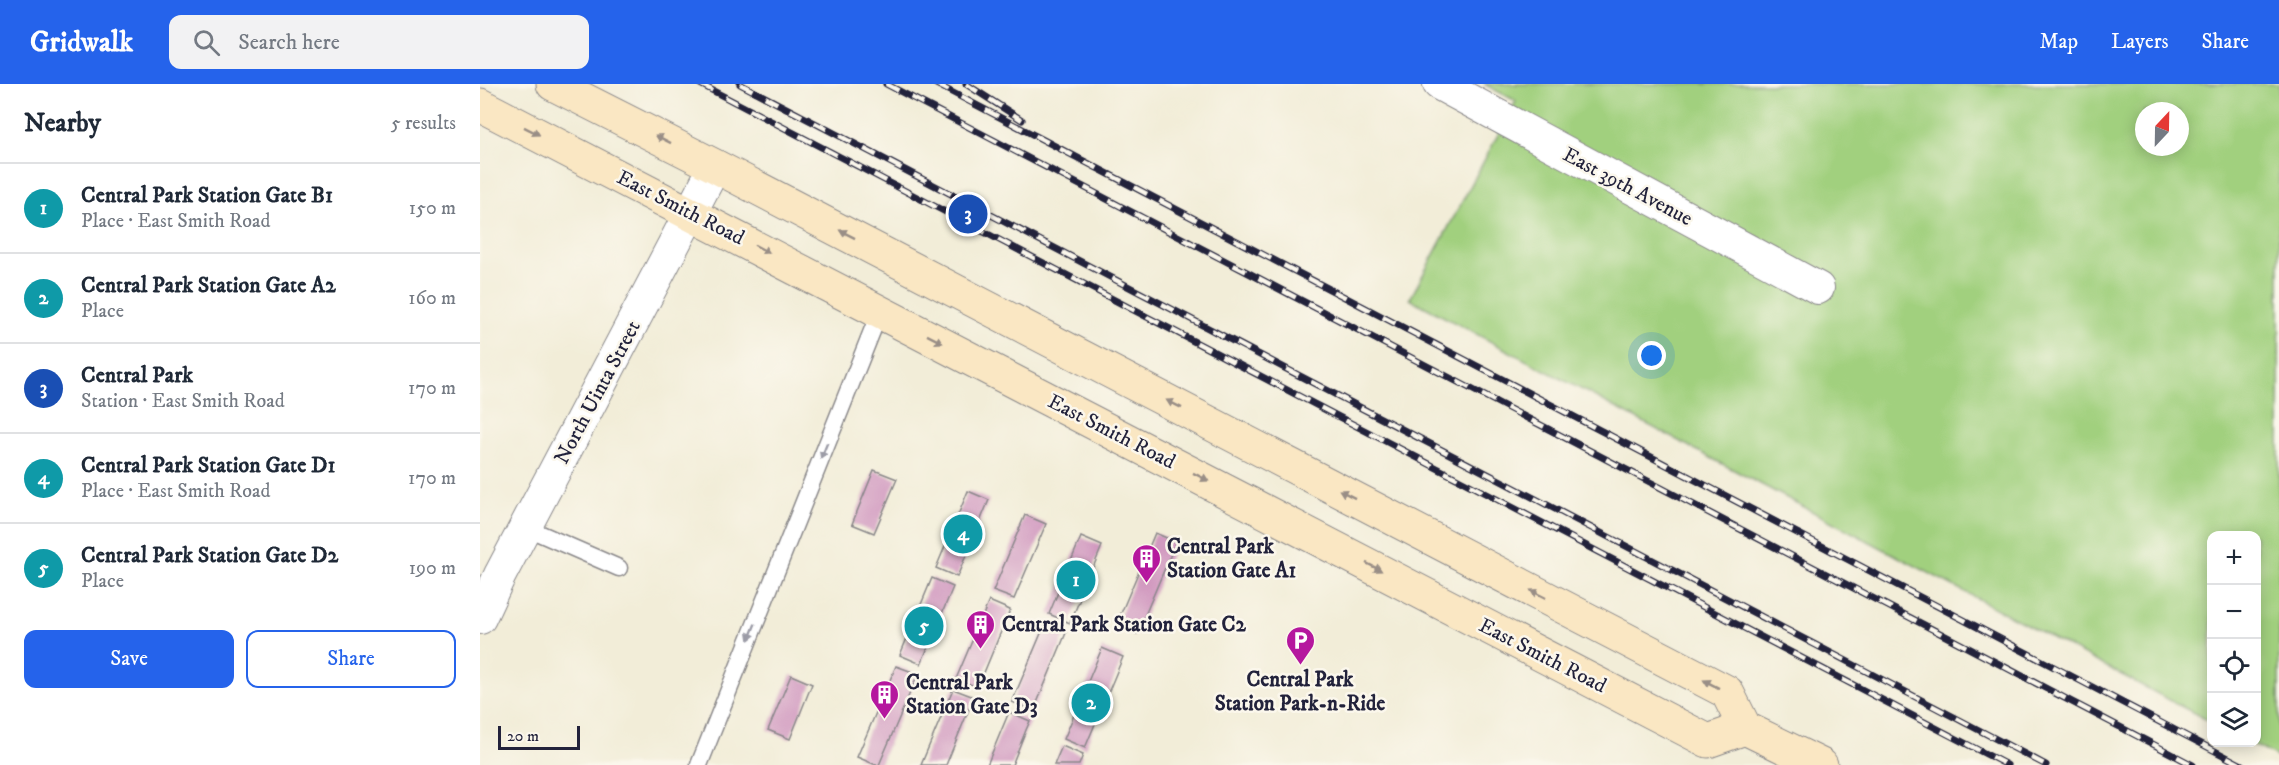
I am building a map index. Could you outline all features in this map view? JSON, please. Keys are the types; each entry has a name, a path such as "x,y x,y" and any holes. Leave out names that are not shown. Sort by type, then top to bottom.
{"street":[{"path":"553,84 1727,692 1745,728 1821,765"},
{"name":"East 39th Avenue","path":"1439,84 1818,288"},
{"name":"East Smith Road","path":"480,105 691,212 1708,741 1745,728"},
{"name":"North Uinta Street","path":"480,618 525,527 715,166"}],"lane":[{"path":"699,765 880,311"},
{"path":"525,527 619,568"}],"green space":[{"path":"1484,84 2279,84 2279,758 2258,747 2261,747 2261,531 2207,531 2207,720 1410,299 1516,101"}],"building":[{"path":"874,470 897,479 874,533 852,524"},
{"path":"968,491 989,500 957,577 936,568"},
{"path":"1025,515 1046,524 1014,599 993,591"},
{"name":"Central Park Station Gate A1","path":"1155,533 1176,542 1137,634 1116,625"},
{"path":"1081,537 1102,546 1070,623 1049,614"},
{"path":"932,578 953,587 921,664 900,655"},
{"name":"Central Park Station Gate C2","path":"989,601 1010,610 978,687 956,679"},
{"path":"1045,624 1066,633 1034,710 1012,702"},
{"path":"1102,648 1123,657 1085,748 1064,739"},
{"name":"Central Park Station Gate D3","path":"896,666 918,674 879,765 876,765 857,757"},
{"path":"791,675 812,684 790,739 768,730"},
{"path":"953,689 974,697 946,765 921,765"},
{"path":"1009,712 1030,721 1012,765 987,765"},
{"path":"1062,746 1083,755 1079,765 1054,765"}],"railway":[{"path":"700,84 2007,765"},
{"path":"740,84 2046,765"},
{"path":"886,84 2193,765"},
{"path":"936,84 2242,765"},
{"path":"966,84 1022,120"}],"place":[{"name":"Central Park","path":"968,214"},
{"name":"Central Park Station Gate D1","path":"963,534"},
{"name":"Central Park Station Gate B1","path":"1076,580"},
{"name":"Central Park Station Gate A1","path":"1146,584"},
{"name":"Central Park Station Gate D2","path":"924,626"},
{"name":"Central Park Station Gate C2","path":"981,650"},
{"name":"Central Park Station Park-n-Ride","path":"1300,666"},
{"name":"Central Park Station Gate A2","path":"1091,703"},
{"name":"Central Park Station Gate D3","path":"885,720"}]}
